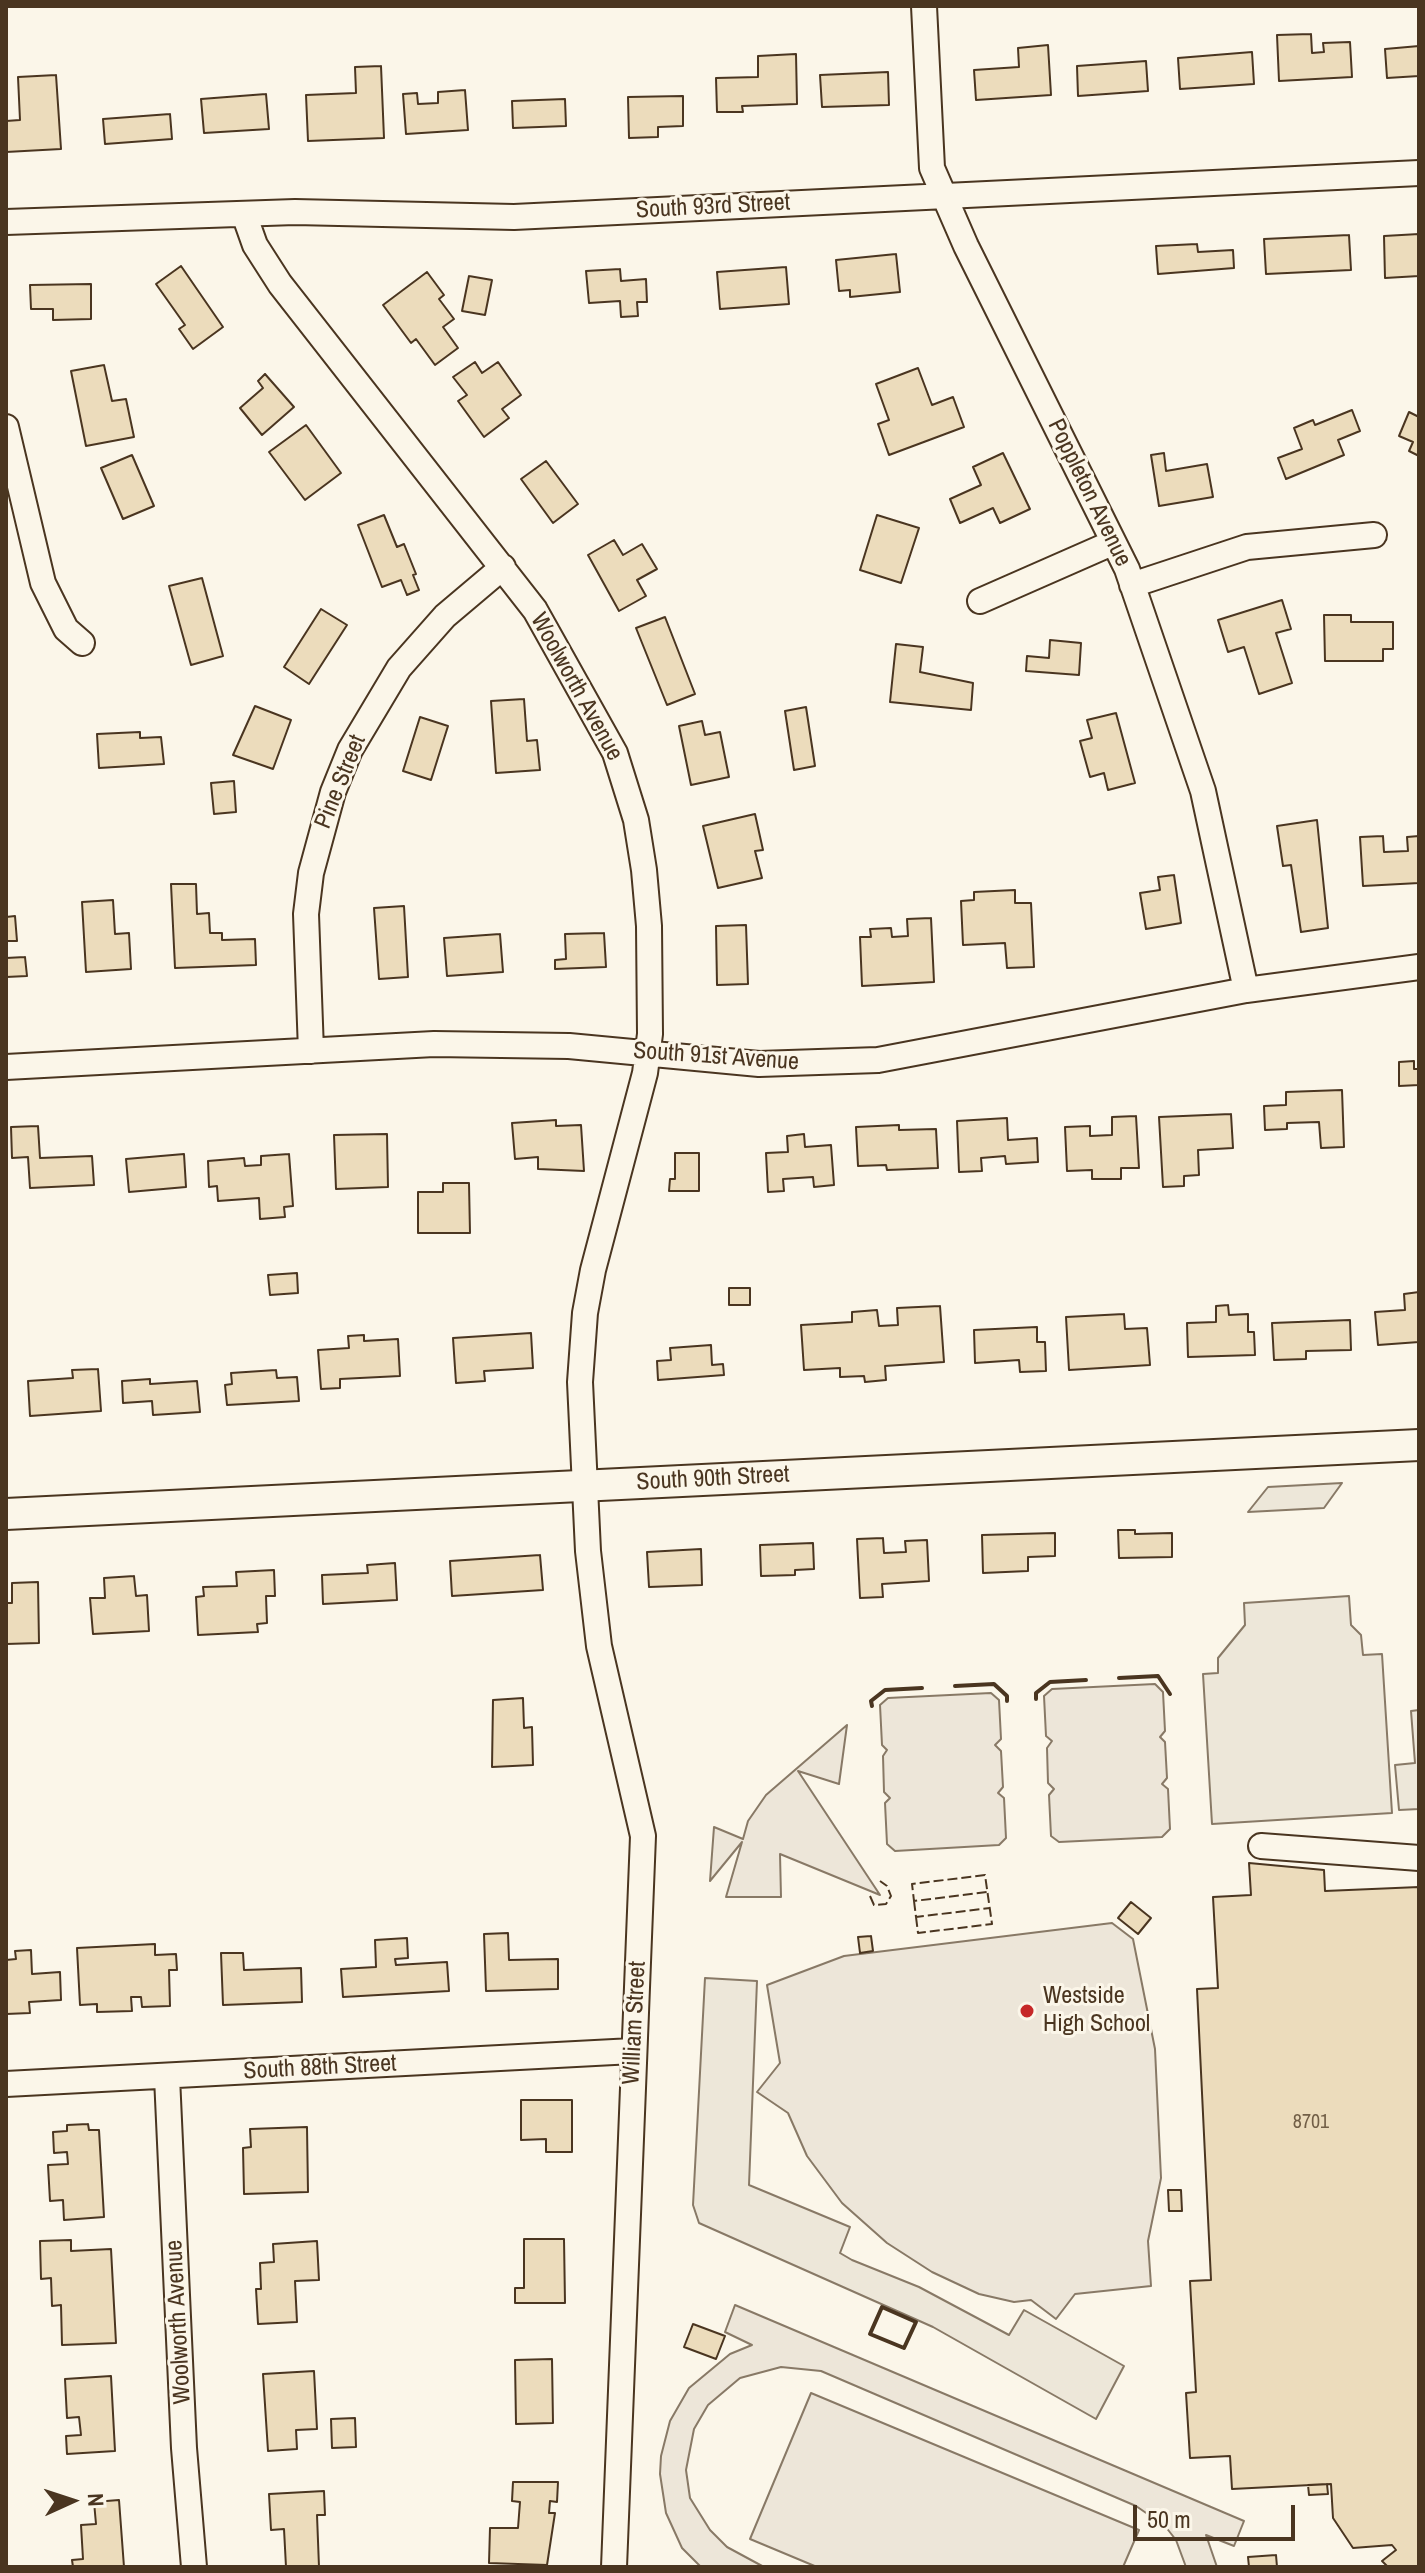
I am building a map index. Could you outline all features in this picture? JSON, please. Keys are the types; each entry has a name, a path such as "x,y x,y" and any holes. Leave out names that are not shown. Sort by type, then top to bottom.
{"main road":[{"name":"South 90th Street","path":"6,1514 1419,1445"}],"street":[{"name":"Poppleton Avenue","path":"924,6 932,168 1132,585 1203,791 1246,990"},
{"name":"South 93rd Street","path":"6,222 244,214 514,217 1419,173"},
{"name":"Woolworth Avenue","path":"244,214 255,245 280,284 535,610 600,722 626,783 644,870 649,926 648,1053 585,1313 580,1382 585,1486"},
{"path":"6,427 43,583 66,629 82,643"},
{"path":"1132,585 1247,547 1374,535"},
{"path":"980,601 1112,543"},
{"name":"Pine Street","path":"311,1051 306,914 311,873 333,792 350,750 399,668 445,616 503,567"},
{"name":"South 91st Avenue","path":"6,1067 517,1044 759,1064 878,1060 1246,990 1419,967"},
{"name":"William Street","path":"585,1486 599,1646 643,1836 614,2567"},
{"path":"1261,1846 1419,1858"},
{"name":"South 88th Street","path":"6,2084 633,2051"},
{"name":"Woolworth Avenue","path":"167,2077 184,2448 194,2567"}],"shaded area":[{"path":"1342,1483 1324,1508 1248,1512 1268,1487"},
{"path":"1349,1596 1351,1625 1361,1635 1363,1655 1382,1654 1392,1813 1212,1824 1203,1674 1218,1673 1218,1658 1245,1625 1244,1603"},
{"path":"1155,1684 1163,1692 1165,1731 1160,1737 1165,1742 1167,1778 1162,1784 1168,1789 1170,1829 1162,1837 1059,1842 1051,1836 1049,1795 1054,1789 1048,1783 1047,1748 1052,1741 1046,1736 1044,1696 1052,1689"},
{"path":"991,1693 999,1700 1001,1739 995,1745 1001,1751 1003,1787 998,1793 1004,1798 1006,1838 999,1845 895,1851 887,1844 885,1803 890,1798 884,1792 883,1756 887,1750 882,1745 880,1705 888,1698"},
{"path":"1419,1710 1419,1809 1399,1810 1395,1765 1415,1763 1411,1711"},
{"path":"847,1725 839,1784 798,1771 880,1895 780,1854 781,1897 726,1897 742,1842 710,1881 714,1827 743,1839 748,1821 766,1795"},
{"path":"1112,1923 1133,1939 1155,2049 1161,2178 1148,2241 1151,2286 1075,2294 1056,2319 1031,2300 1014,2302 979,2294 932,2272 887,2243 842,2203 807,2156 788,2113 757,2092 780,2063 767,1985 844,1956"},
{"path":"705,1978 757,1981 749,2185 850,2227 840,2253 852,2260 919,2287 1009,2335 1024,2310 1124,2366 1096,2419 933,2327 699,2223 693,2205"},
{"path":"735,2305 1244,2521 1234,2546 1206,2535 1217,2567 1186,2567 1176,2540 1165,2526 1136,2506 821,2371 781,2367 740,2378 708,2405 694,2429 686,2470 690,2498 710,2530 727,2547 764,2567 701,2567 682,2548 666,2513 660,2474 661,2456 670,2421 689,2388 730,2354 752,2345 725,2332"},
{"path":"811,2393 1139,2530 1123,2567 817,2567 750,2539"}],"building":[{"path":"1311,34 1312,53 1324,52 1323,43 1350,42 1352,77 1279,81 1277,35"},
{"path":"1048,45 1051,95 976,100 974,70 1019,67 1018,48"},
{"path":"1419,46 1419,76 1387,78 1385,49"},
{"path":"1252,52 1254,84 1180,89 1178,58"},
{"path":"796,54 797,104 742,106 743,112 717,112 716,78 758,77 758,56"},
{"path":"1146,61 1148,91 1078,96 1077,66"},
{"path":"381,66 384,138 308,141 306,95 356,93 355,67"},
{"path":"888,72 889,105 822,107 820,75"},
{"path":"56,75 61,149 6,152 6,121 20,120 18,77"},
{"path":"465,90 468,130 406,134 403,94 417,93 418,104 438,103 438,92"},
{"path":"266,94 269,129 204,133 201,99"},
{"path":"683,96 683,126 658,127 658,137 629,138 628,97"},
{"path":"565,99 566,126 513,128 512,101"},
{"path":"170,114 172,139 105,144 103,119"},
{"path":"1419,234 1419,276 1385,278 1384,236"},
{"path":"1349,235 1351,270 1266,274 1264,239"},
{"path":"1197,244 1198,252 1233,250 1234,268 1158,274 1156,246"},
{"path":"896,254 900,292 850,297 850,290 839,291 836,260"},
{"path":"181,266 223,327 193,349 179,329 185,325 156,284"},
{"path":"786,267 789,304 720,309 717,272"},
{"path":"620,269 621,281 646,279 647,302 637,302 638,316 621,317 620,301 589,303 586,271"},
{"path":"427,272 444,295 439,299 454,319 443,327 458,348 435,365 416,339 411,343 383,305"},
{"path":"469,276 492,280 485,315 462,311"},
{"path":"91,284 91,319 53,320 53,309 31,309 30,285"},
{"path":"475,362 482,373 498,362 521,395 502,409 509,418 484,437 458,401 467,395 453,377"},
{"path":"104,365 112,401 126,399 134,437 86,446 71,371"},
{"path":"918,368 932,405 953,397 964,427 889,455 878,424 889,420 876,384"},
{"path":"265,374 294,407 262,435 240,408 263,388 258,381"},
{"path":"1352,410 1360,431 1338,440 1344,455 1286,479 1278,458 1302,449 1294,428 1313,420 1315,425"},
{"path":"1409,412 1419,417 1419,456 1409,451 1413,442 1399,436"},
{"path":"306,425 341,473 305,500 269,452"},
{"path":"1003,453 1030,509 1000,523 993,508 960,523 950,499 981,485 973,467"},
{"path":"1164,453 1166,471 1207,464 1213,497 1159,506 1151,455"},
{"path":"132,455 154,506 123,519 101,468"},
{"path":"546,461 578,504 553,523 521,479"},
{"path":"384,515 397,547 404,544 416,574 413,575 419,590 407,595 401,580 382,587 358,525"},
{"path":"877,515 919,528 901,583 860,570"},
{"path":"614,540 623,555 642,544 657,569 637,580 646,596 619,611 588,555"},
{"path":"202,578 223,656 191,665 169,586"},
{"path":"1282,600 1291,629 1276,633 1292,683 1259,694 1244,647 1228,652 1218,620"},
{"path":"321,609 347,625 309,684 284,667"},
{"path":"1324,615 1351,615 1351,622 1393,622 1393,649 1383,649 1383,661 1325,661"},
{"path":"665,617 695,694 667,705 636,628"},
{"path":"1050,640 1081,643 1079,675 1026,671 1027,656 1049,658"},
{"path":"896,644 923,647 920,672 973,683 971,710 890,702"},
{"path":"524,699 527,741 537,740 540,770 496,773 491,701"},
{"path":"255,706 291,720 273,769 233,755"},
{"path":"806,707 815,766 794,770 785,711"},
{"path":"1116,713 1135,783 1108,790 1104,773 1090,777 1080,741 1092,738 1087,720"},
{"path":"420,717 448,726 431,780 403,771"},
{"path":"702,721 705,735 720,732 729,777 691,785 679,726"},
{"path":"140,732 140,738 161,737 164,764 99,768 97,734"},
{"path":"234,781 236,812 214,814 211,783"},
{"path":"755,814 763,850 755,851 762,878 718,888 703,826"},
{"path":"1317,820 1328,928 1301,932 1291,865 1283,866 1277,826"},
{"path":"1383,836 1384,852 1408,851 1407,837 1419,836 1419,883 1363,886 1360,837"},
{"path":"1174,875 1181,923 1146,929 1140,893 1160,890 1158,877"},
{"path":"171,884 196,884 197,914 209,913 210,933 222,933 222,940 255,939 256,965 175,968"},
{"path":"1015,890 1015,903 1031,903 1034,967 1007,968 1005,943 963,945 961,901 974,900 974,892"},
{"path":"113,900 115,934 129,933 131,969 86,972 82,902"},
{"path":"404,906 408,977 379,979 374,908"},
{"path":"15,916 17,941 6,941 6,917"},
{"path":"931,918 934,982 862,986 860,937 871,937 870,929 891,928 892,937 908,936 907,919"},
{"path":"746,925 748,984 717,985 716,926"},
{"path":"604,933 606,967 555,969 555,960 566,959 565,934"},
{"path":"500,934 503,972 447,976 444,938"},
{"path":"25,957 27,976 6,977 6,958"},
{"path":"1414,1061 1414,1069 1419,1069 1419,1085 1399,1086 1399,1062"},
{"path":"1342,1090 1344,1147 1321,1148 1319,1122 1287,1123 1287,1129 1265,1130 1264,1106 1286,1105 1286,1092"},
{"path":"1231,1114 1233,1148 1198,1150 1199,1175 1184,1176 1184,1186 1163,1187 1159,1117"},
{"path":"1136,1116 1139,1168 1121,1168 1121,1179 1092,1179 1092,1170 1067,1171 1065,1127 1090,1126 1090,1136 1112,1135 1112,1117"},
{"path":"1007,1118 1008,1140 1037,1138 1038,1162 1006,1164 1005,1156 981,1158 982,1171 959,1172 957,1121"},
{"path":"556,1120 556,1126 581,1125 584,1171 538,1169 538,1157 515,1159 512,1123"},
{"path":"899,1125 899,1130 936,1129 938,1168 887,1170 886,1165 858,1166 856,1127"},
{"path":"38,1126 40,1158 92,1156 94,1185 30,1188 28,1157 12,1158 11,1127"},
{"path":"387,1134 388,1187 336,1189 334,1135"},
{"path":"804,1134 805,1147 831,1145 834,1185 814,1187 813,1177 783,1179 784,1191 768,1192 766,1153 788,1152 787,1136"},
{"path":"675,1153 699,1153 699,1191 669,1191 670,1179 675,1179"},
{"path":"184,1154 186,1187 129,1192 126,1159"},
{"path":"289,1154 293,1206 284,1207 285,1217 260,1219 259,1198 218,1201 217,1186 209,1187 208,1161 244,1158 245,1166 261,1165 261,1156"},
{"path":"443,1183 469,1183 470,1233 418,1233 418,1192 443,1192"},
{"path":"297,1273 298,1293 270,1295 268,1275"},
{"path":"729,1288 750,1288 750,1305 729,1305"},
{"path":"1419,1292 1419,1342 1378,1345 1375,1312 1405,1310 1404,1294"},
{"path":"1228,1305 1229,1315 1248,1314 1248,1332 1254,1332 1255,1355 1188,1357 1187,1323 1216,1322 1216,1306"},
{"path":"940,1306 944,1362 885,1366 886,1380 865,1382 864,1376 840,1377 840,1368 804,1370 801,1325 852,1322 852,1312 877,1310 879,1326 898,1325 897,1308"},
{"path":"1124,1314 1125,1329 1147,1328 1150,1365 1069,1370 1066,1317"},
{"path":"1350,1320 1351,1350 1306,1351 1306,1359 1274,1360 1272,1323"},
{"path":"1037,1327 1037,1342 1045,1342 1046,1371 1020,1372 1019,1360 975,1363 974,1330"},
{"path":"531,1333 533,1368 484,1371 485,1381 456,1383 453,1338"},
{"path":"364,1335 364,1341 398,1339 400,1376 340,1379 340,1388 321,1389 318,1350 349,1348 348,1336"},
{"path":"711,1345 712,1365 723,1364 724,1375 658,1380 657,1361 671,1360 670,1348"},
{"path":"98,1369 101,1411 30,1416 28,1381 73,1378 72,1370"},
{"path":"276,1370 277,1378 297,1377 299,1401 227,1405 225,1385 232,1384 231,1373"},
{"path":"150,1379 150,1384 197,1381 200,1412 153,1415 152,1401 123,1403 122,1381"},
{"path":"1118,1530 1135,1530 1135,1534 1172,1533 1172,1557 1119,1558"},
{"path":"1055,1533 1055,1556 1028,1557 1028,1571 983,1573 982,1535"},
{"path":"883,1538 884,1553 906,1552 905,1541 927,1540 929,1581 882,1584 883,1597 860,1598 857,1539"},
{"path":"813,1543 814,1569 795,1570 795,1575 761,1576 760,1545"},
{"path":"701,1549 702,1585 649,1587 647,1552"},
{"path":"540,1555 543,1590 452,1596 450,1561"},
{"path":"395,1563 397,1600 323,1604 322,1575 368,1573 367,1565"},
{"path":"274,1570 275,1596 266,1596 267,1623 257,1624 258,1632 198,1635 196,1597 204,1596 203,1587 237,1586 236,1572"},
{"path":"134,1576 136,1596 147,1595 149,1631 93,1634 90,1598 105,1598 104,1578"},
{"path":"38,1582 39,1643 6,1644 6,1603 12,1603 12,1583"},
{"path":"523,1698 524,1728 532,1727 533,1765 492,1767 493,1700"},
{"path":"1249,1863 1324,1870 1325,1891 1419,1887 1419,2567 1388,2567 1382,2561 1396,2550 1392,2545 1353,2548 1333,2518 1331,2484 1232,2489 1230,2456 1190,2458 1186,2393 1196,2392 1190,2281 1211,2280 1197,1989 1218,1988 1213,1897 1251,1895"},
{"path":"1131,1902 1151,1918 1138,1934 1118,1918"},
{"path":"508,1933 509,1960 558,1959 558,1989 486,1991 484,1934"},
{"path":"871,1936 873,1951 860,1953 858,1937"},
{"path":"407,1938 408,1958 395,1959 396,1965 447,1962 449,1991 343,1997 341,1969 376,1967 375,1940"},
{"path":"155,1944 155,1955 176,1954 177,1970 169,1970 170,2006 142,2007 141,1997 131,1997 132,2011 97,2012 97,2004 80,2005 77,1948"},
{"path":"31,1950 32,1974 60,1972 61,2000 29,2002 30,2013 6,2014 6,1960 16,1959 15,1951"},
{"path":"221,1953 243,1953 244,1970 301,1968 302,2002 223,2005"},
{"path":"521,2100 572,2100 572,2152 546,2152 546,2139 521,2140"},
{"path":"88,2124 89,2130 99,2130 104,2217 64,2220 63,2200 50,2201 48,2165 68,2164 67,2152 54,2153 53,2132 67,2131 67,2125"},
{"path":"307,2127 308,2192 244,2194 243,2148 251,2147 250,2129"},
{"path":"1168,2190 1181,2190 1182,2211 1169,2211"},
{"path":"524,2239 564,2239 565,2303 515,2303 515,2288 524,2288"},
{"path":"71,2240 71,2251 111,2249 116,2343 62,2345 61,2305 52,2306 51,2278 41,2279 40,2241"},
{"path":"317,2241 319,2280 295,2281 297,2322 258,2324 256,2289 261,2289 260,2263 274,2262 273,2244"},
{"path":"693,2324 725,2336 716,2359 684,2347"},
{"path":"552,2359 553,2423 516,2424 515,2360"},
{"path":"314,2371 317,2429 296,2430 297,2449 268,2451 263,2374"},
{"path":"111,2376 115,2451 67,2454 66,2436 81,2435 79,2417 67,2418 65,2379"},
{"path":"355,2418 356,2447 332,2448 331,2419"},
{"path":"513,2482 558,2482 557,2502 550,2501 549,2513 555,2513 547,2565 489,2563 490,2528 518,2528 520,2502 512,2501"},
{"path":"1327,2484 1328,2494 1309,2495 1308,2485"},
{"path":"324,2491 325,2515 317,2515 319,2567 286,2567 284,2529 271,2530 269,2494"},
{"path":"119,2500 124,2567 73,2567 72,2560 83,2559 81,2525 96,2524 94,2502"},
{"path":"1276,2555 1277,2567 1249,2567 1248,2557"}],"fence":[{"path":"916,1917 918,1933 992,1924 985,1875 912,1884 914,1901 987,1892"},
{"path":"870,1896 874,1905 886,1904 891,1896 887,1886 880,1881"},
{"path":"914,1901 916,1917 990,1908"}],"wall":[{"path":"1119,1678 1158,1676 1170,1694"},
{"path":"1036,1699 1036,1693 1050,1682 1086,1680"},
{"path":"955,1686 994,1684 1007,1696 1007,1701"},
{"path":"872,1706 871,1701 885,1690 922,1688"},
{"path":"882,2307 916,2322 904,2348 870,2334 882,2307"}],"place":[{"name":"Westside High School","path":"1027,2011"}]}
